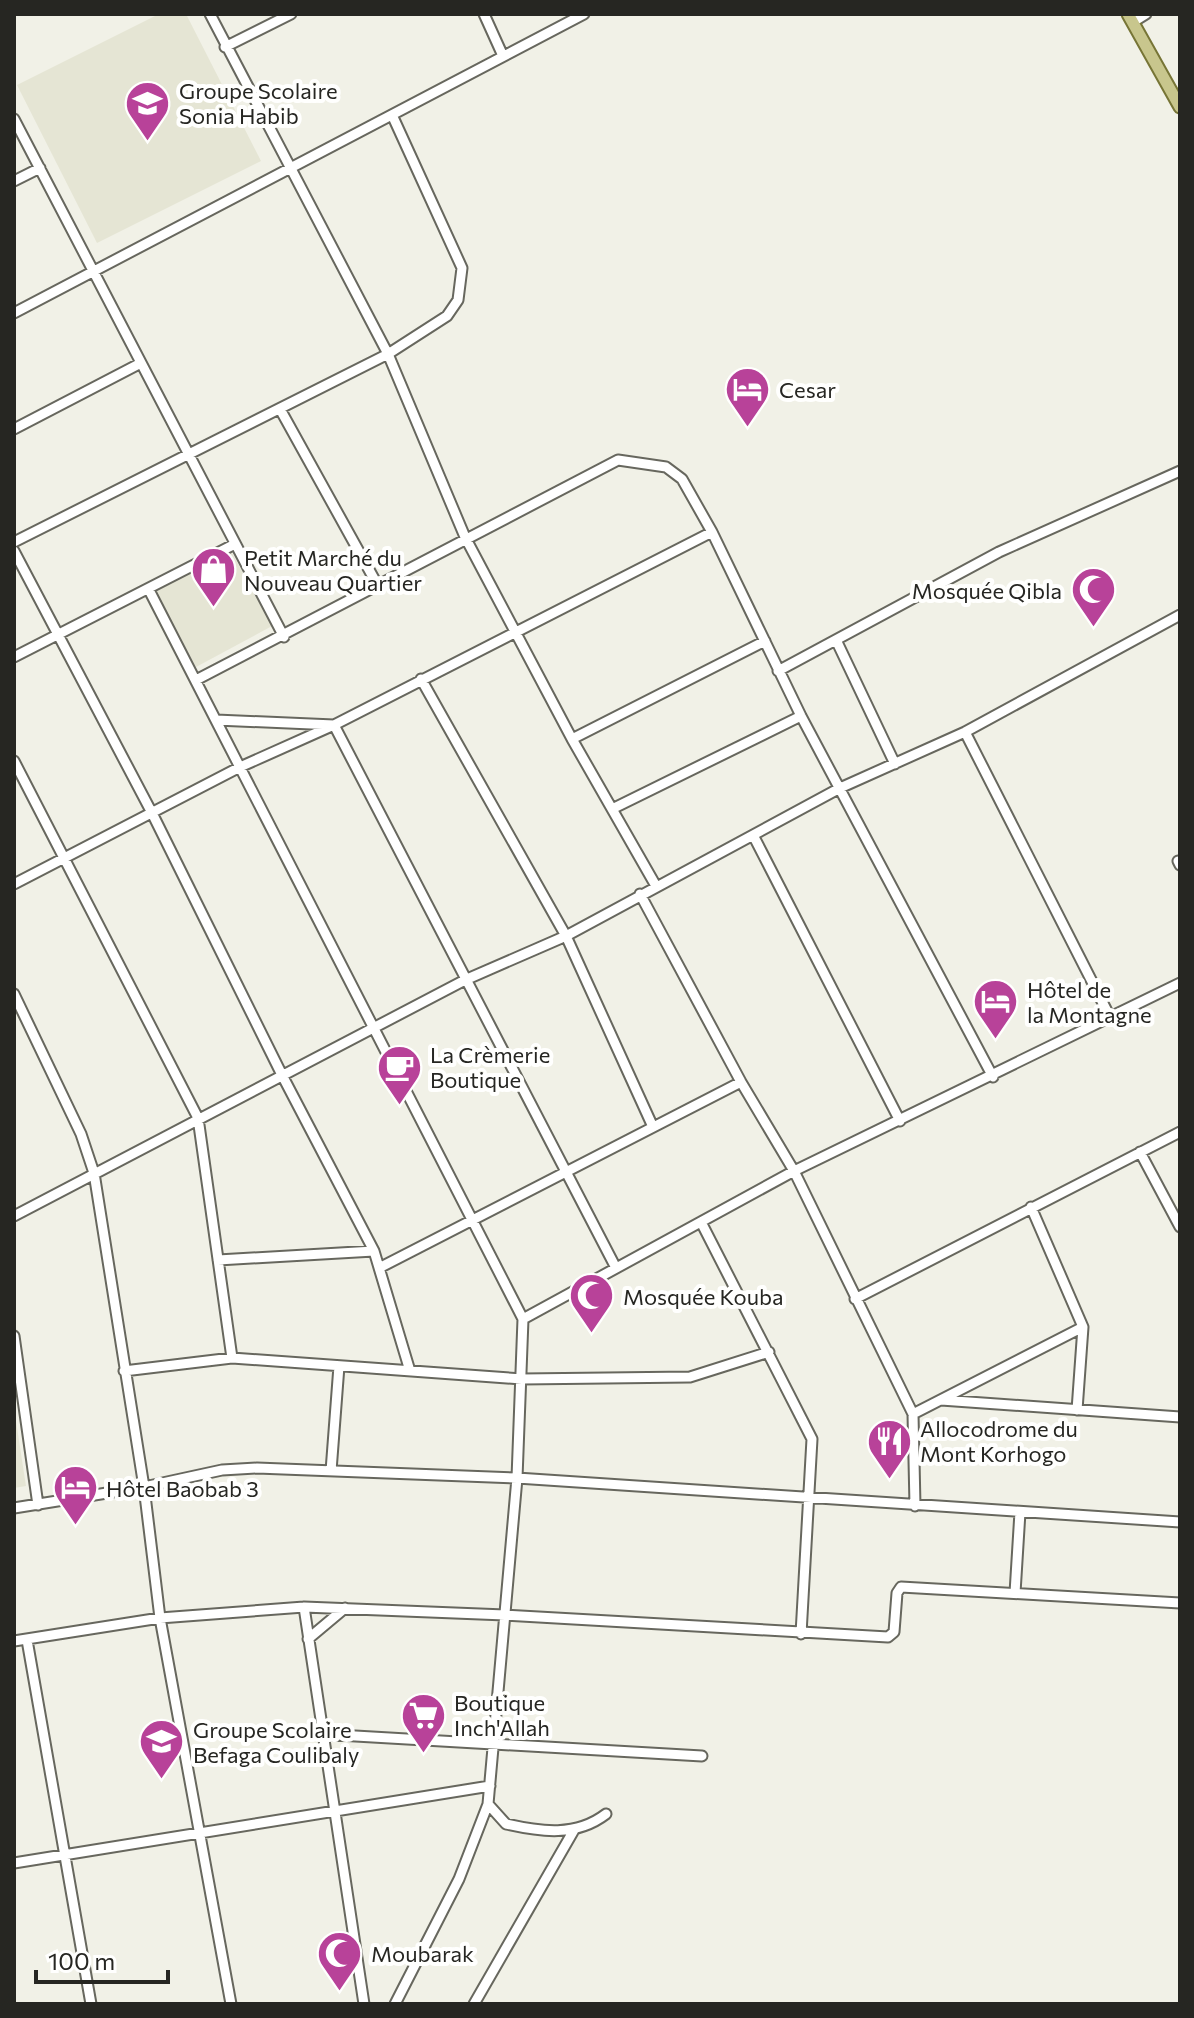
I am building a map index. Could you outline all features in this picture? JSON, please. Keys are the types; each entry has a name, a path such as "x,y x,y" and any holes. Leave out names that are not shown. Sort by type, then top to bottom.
{"main road":[{"path":"1137,15 1180,96"},
{"path":"1137,15 1180,107"}],"street":[{"path":"210,14 225,47 293,167 388,354 465,537 572,739 656,886"},
{"path":"225,47 291,14"},
{"path":"484,14 503,56"},
{"path":"14,313 393,117 584,14"},
{"path":"14,542 388,354 447,316 458,300 462,268 393,117"},
{"path":"14,119 284,637"},
{"path":"14,181 40,168"},
{"path":"14,429 139,364"},
{"path":"280,409 378,586"},
{"path":"196,680 284,637 465,537 618,460 666,467 682,479 712,532 801,716 993,1077"},
{"path":"778,671 837,642 999,552 1180,471"},
{"path":"14,884 240,767 334,725 516,629 712,532"},
{"path":"14,657 235,544"},
{"path":"14,551 152,813 282,1075 374,1251 410,1371"},
{"path":"149,590 523,1319 517,1478 488,1804 459,1879 395,2004"},
{"path":"14,1216 465,980 566,936 840,788 965,732 1180,615"},
{"path":"572,739 765,641"},
{"path":"837,642 895,764"},
{"path":"421,679 566,936 653,1127"},
{"path":"612,809 801,716"},
{"path":"216,720 334,725"},
{"path":"334,725 616,1268"},
{"path":"965,732 1110,1017"},
{"path":"14,761 198,1118 232,1358"},
{"path":"753,835 900,1121"},
{"path":"640,894 741,1082 794,1171 913,1414 915,1506"},
{"path":"523,1319 794,1171 993,1077 1180,983"},
{"path":"14,994 81,1134 94,1173 144,1487 160,1618 231,2004"},
{"path":"381,1267 741,1082"},
{"path":"855,1299 1180,1132"},
{"path":"1140,1152 1180,1227"},
{"path":"1031,1207 1083,1327 1077,1410"},
{"path":"701,1222 812,1439 801,1634"},
{"path":"218,1260 374,1251"},
{"path":"913,1414 1083,1327"},
{"path":"14,1336 38,1505"},
{"path":"124,1371 232,1358 522,1379 690,1377 769,1352"},
{"path":"331,1471 339,1366"},
{"path":"941,1400 1180,1417"},
{"path":"14,1508 144,1487 222,1470 331,1471 517,1478 1180,1522"},
{"path":"1015,1593 1020,1512"},
{"path":"14,1641 160,1618 304,1607 888,1637 894,1632 897,1593 901,1587 1180,1603"},
{"path":"304,1607 364,2004"},
{"path":"308,1639 345,1608"},
{"path":"27,1640 91,2004"},
{"path":"321,1734 702,1756"},
{"path":"14,1863 333,1814 490,1786"},
{"path":"488,1804 506,1824 574,1830 606,1814"},
{"path":"474,2004 574,1830"}],"shaded area":[{"name":"Groupe Scolaire Sonia Habib","path":"159,14 186,14 261,161 97,243 17,85"},
{"name":"Petit Marché du Nouveau Quartier","path":"231,551 272,626 196,667 155,592"},
{"path":"14,1408 26,1486 14,1488"}],"place":[{"name":"Groupe Scolaire Sonia Habib","path":"148,142"},
{"name":"Cesar","path":"748,428"},
{"name":"Petit Marché du Nouveau Quartier","path":"213,609"},
{"name":"Mosquée Qibla","path":"1093,629"},
{"name":"Hôtel de la Montagne","path":"996,1041"},
{"name":"La Crèmerie Boutique","path":"399,1106"},
{"name":"Mosquée Kouba","path":"592,1335"},
{"name":"Allocodrome du Mont Korhogo","path":"889,1480"},
{"name":"Hôtel Baobab 3","path":"75,1527"},
{"name":"Boutique Inch'Allah","path":"423,1754"},
{"name":"Groupe Scolaire Befaga Coulibaly","path":"162,1781"},
{"name":"Moubarak","path":"340,1992"}]}
